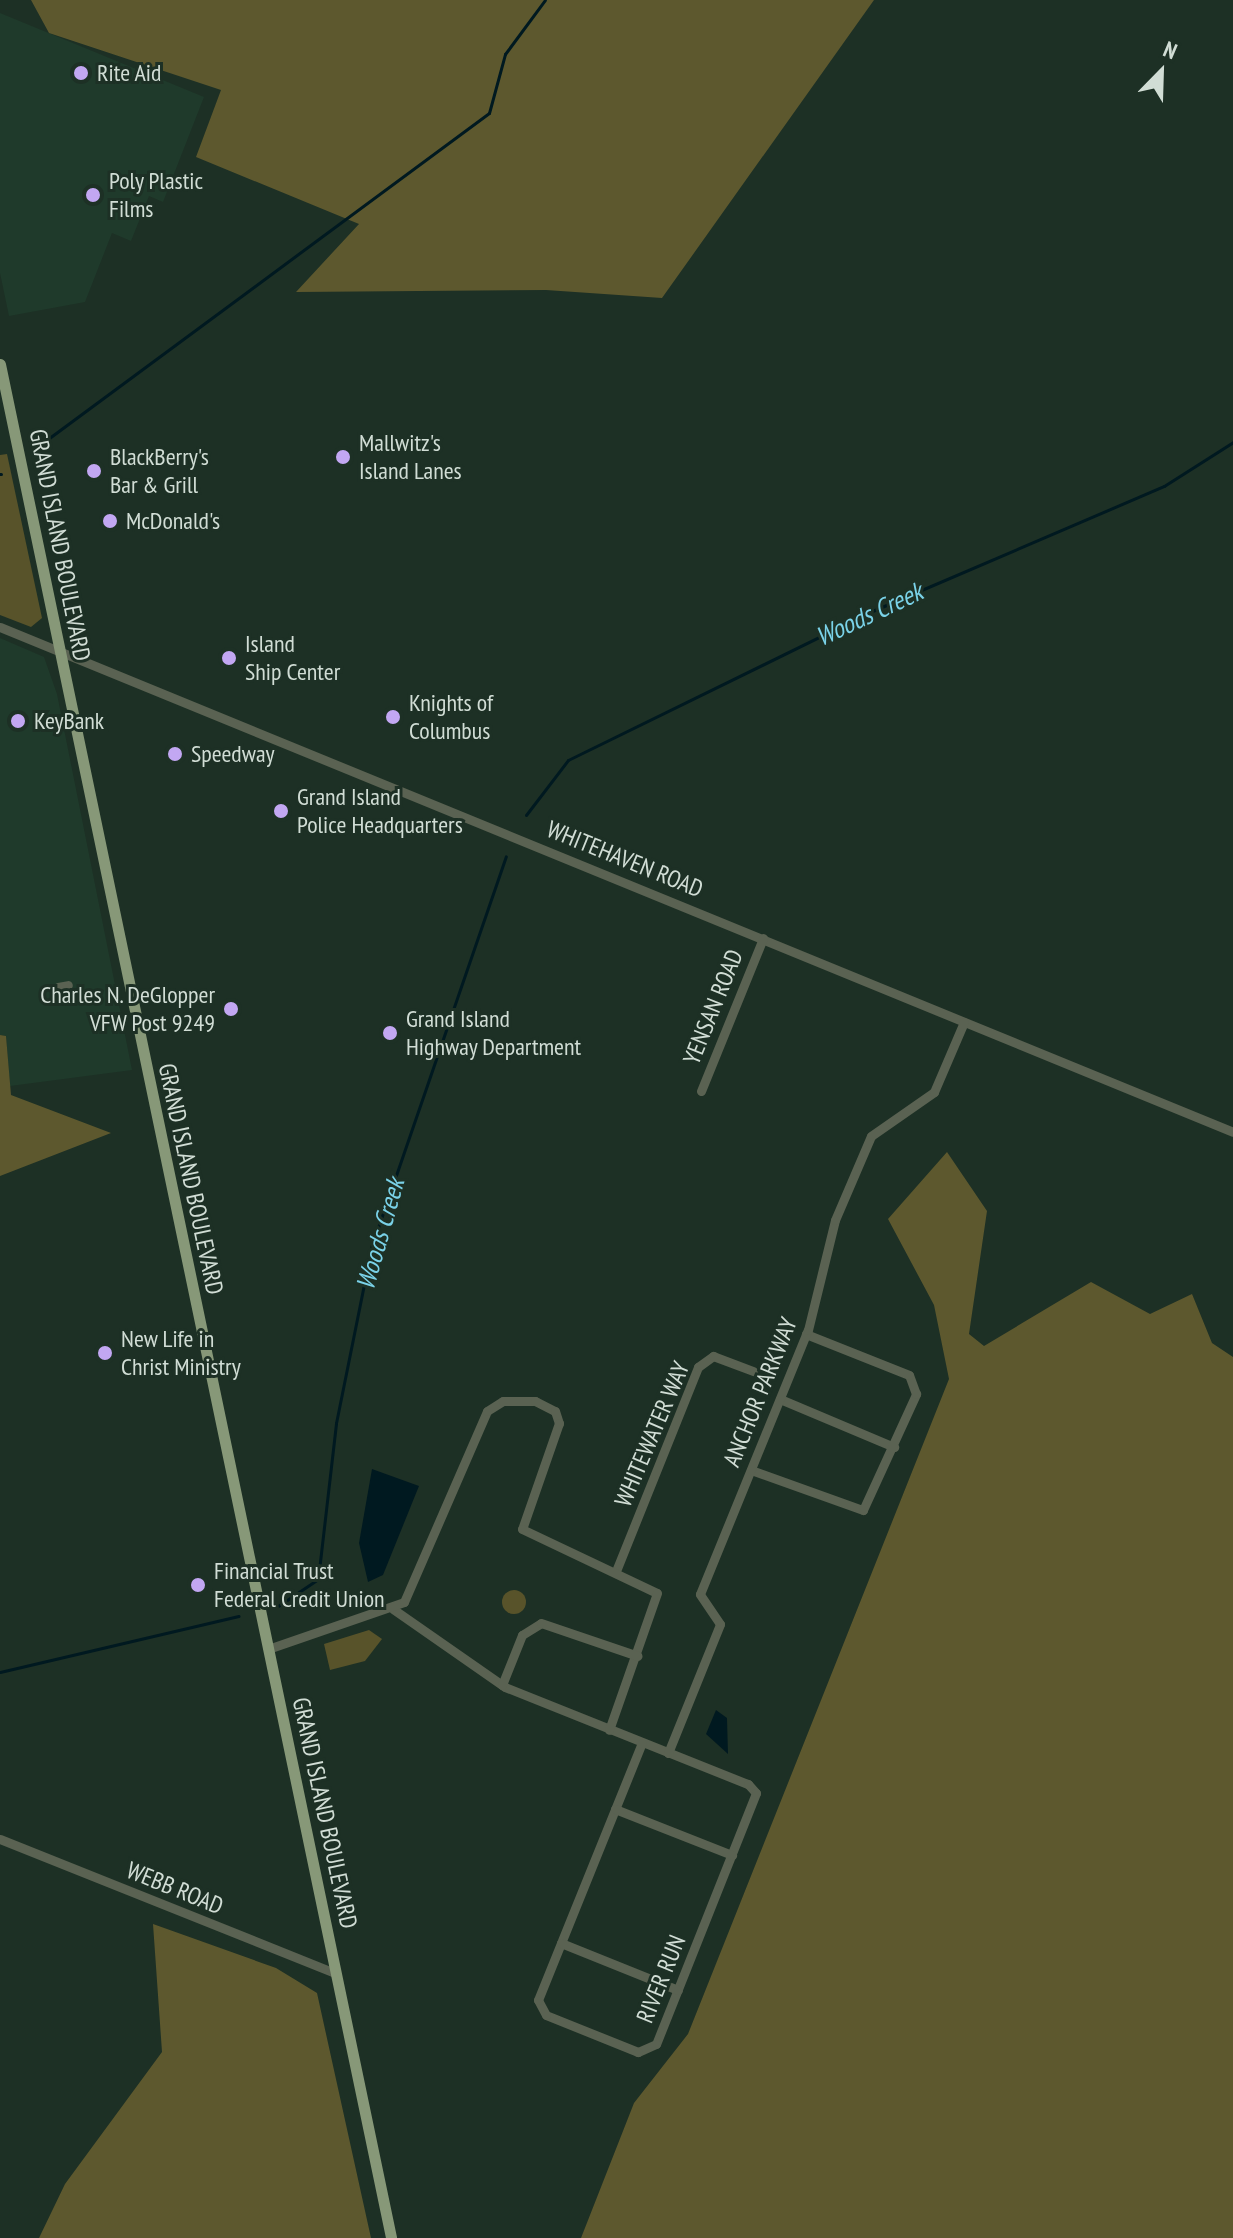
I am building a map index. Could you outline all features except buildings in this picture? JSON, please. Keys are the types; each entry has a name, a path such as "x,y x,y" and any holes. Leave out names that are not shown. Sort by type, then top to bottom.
{"main road":[{"name":"GRAND ISLAND BOULEVARD","path":"0,364 391,2238"}],"street":[{"name":"WHITEHAVEN ROAD","path":"0,627 1233,1132"},
{"name":"YENSAN ROAD","path":"701,1091 763,938"},
{"name":"ANCHOR PARKWAY","path":"668,1753 720,1624 700,1594 806,1334 823,1256 871,1136 934,1092 964,1022"},
{"path":"751,1470 857,1512 869,1503 916,1394 909,1375 806,1334"},
{"name":"WHITEWATER WAY","path":"616,1571 698,1367 713,1356 753,1371"},
{"path":"780,1399 894,1447"},
{"path":"268,1649 393,1609 418,1576 487,1411 503,1401 535,1401 555,1411 559,1423 522,1529 657,1593 638,1656 609,1730"},
{"name":"RIVER RUN","path":"393,1609 502,1685 668,1753 756,1793 656,2044 638,2052 540,2011 561,1943 642,1743"},
{"path":"502,1685 522,1635 547,1622 638,1656"},
{"path":"615,1809 732,1855"},
{"name":"WEBB ROAD","path":"0,1839 335,1973"},
{"path":"561,1943 678,1990"}],"shaded area":[{"path":"31,0 874,0 662,298 546,290 296,292 359,224 196,157 221,90 49,33"},
{"path":"0,13 204,97 163,202 149,196 131,241 112,233 85,302 9,316 0,273"},
{"path":"7,454 42,618 31,627 0,615 0,455"},
{"path":"0,638 44,657 57,694 132,1070 10,1086 6,1036 0,1035"},
{"path":"0,1035 6,1036 11,1095 111,1133 0,1176"},
{"path":"947,1152 987,1211 969,1334 984,1346 1091,1282 1150,1314 1192,1294 1212,1343 1233,1357 1233,2238 581,2238 634,2103 688,2034 949,1379 934,1305 888,1219"},
{"path":"514,1590 522,1594 526,1602 522,1610 514,1614 506,1610 502,1602 506,1594"},
{"path":"369,1630 382,1639 365,1661 330,1670 324,1644"},
{"path":"153,1924 276,1968 317,1993 371,2238 39,2238 65,2184 162,2052"}],"water":[{"path":"372,1469 419,1486 383,1575 368,1582 359,1543"},
{"path":"716,1710 727,1718 728,1754 706,1734"}],"waterway":[{"path":"37,447 489,113 505,54 545,0"},
{"name":"Woods Creek","path":"526,815 568,760 870,612 1164,486 1233,442"},
{"name":"Woods Creek","path":"278,1606 318,1579 336,1423 372,1245 506,856"},
{"name":"Woods Creek","path":"0,1672 239,1616"}],"place":[{"name":"Rite Aid","path":"81,73"},
{"name":"Poly Plastic Films","path":"93,195"},
{"name":"Mallwitz's Island Lanes","path":"343,457"},
{"name":"BlackBerry's Bar & Grill","path":"94,471"},
{"name":"McDonald's","path":"110,521"},
{"name":"Island Ship Center","path":"229,658"},
{"name":"Knights of Columbus","path":"393,717"},
{"name":"KeyBank","path":"18,721"},
{"name":"Speedway","path":"175,754"},
{"name":"Grand Island Police Headquarters","path":"281,811"},
{"name":"Charles N. DeGlopper VFW Post 9249","path":"231,1009"},
{"name":"Grand Island Highway Department","path":"390,1033"},
{"name":"New Life in Christ Ministry","path":"105,1353"},
{"name":"Financial Trust Federal Credit Union","path":"198,1585"}]}
